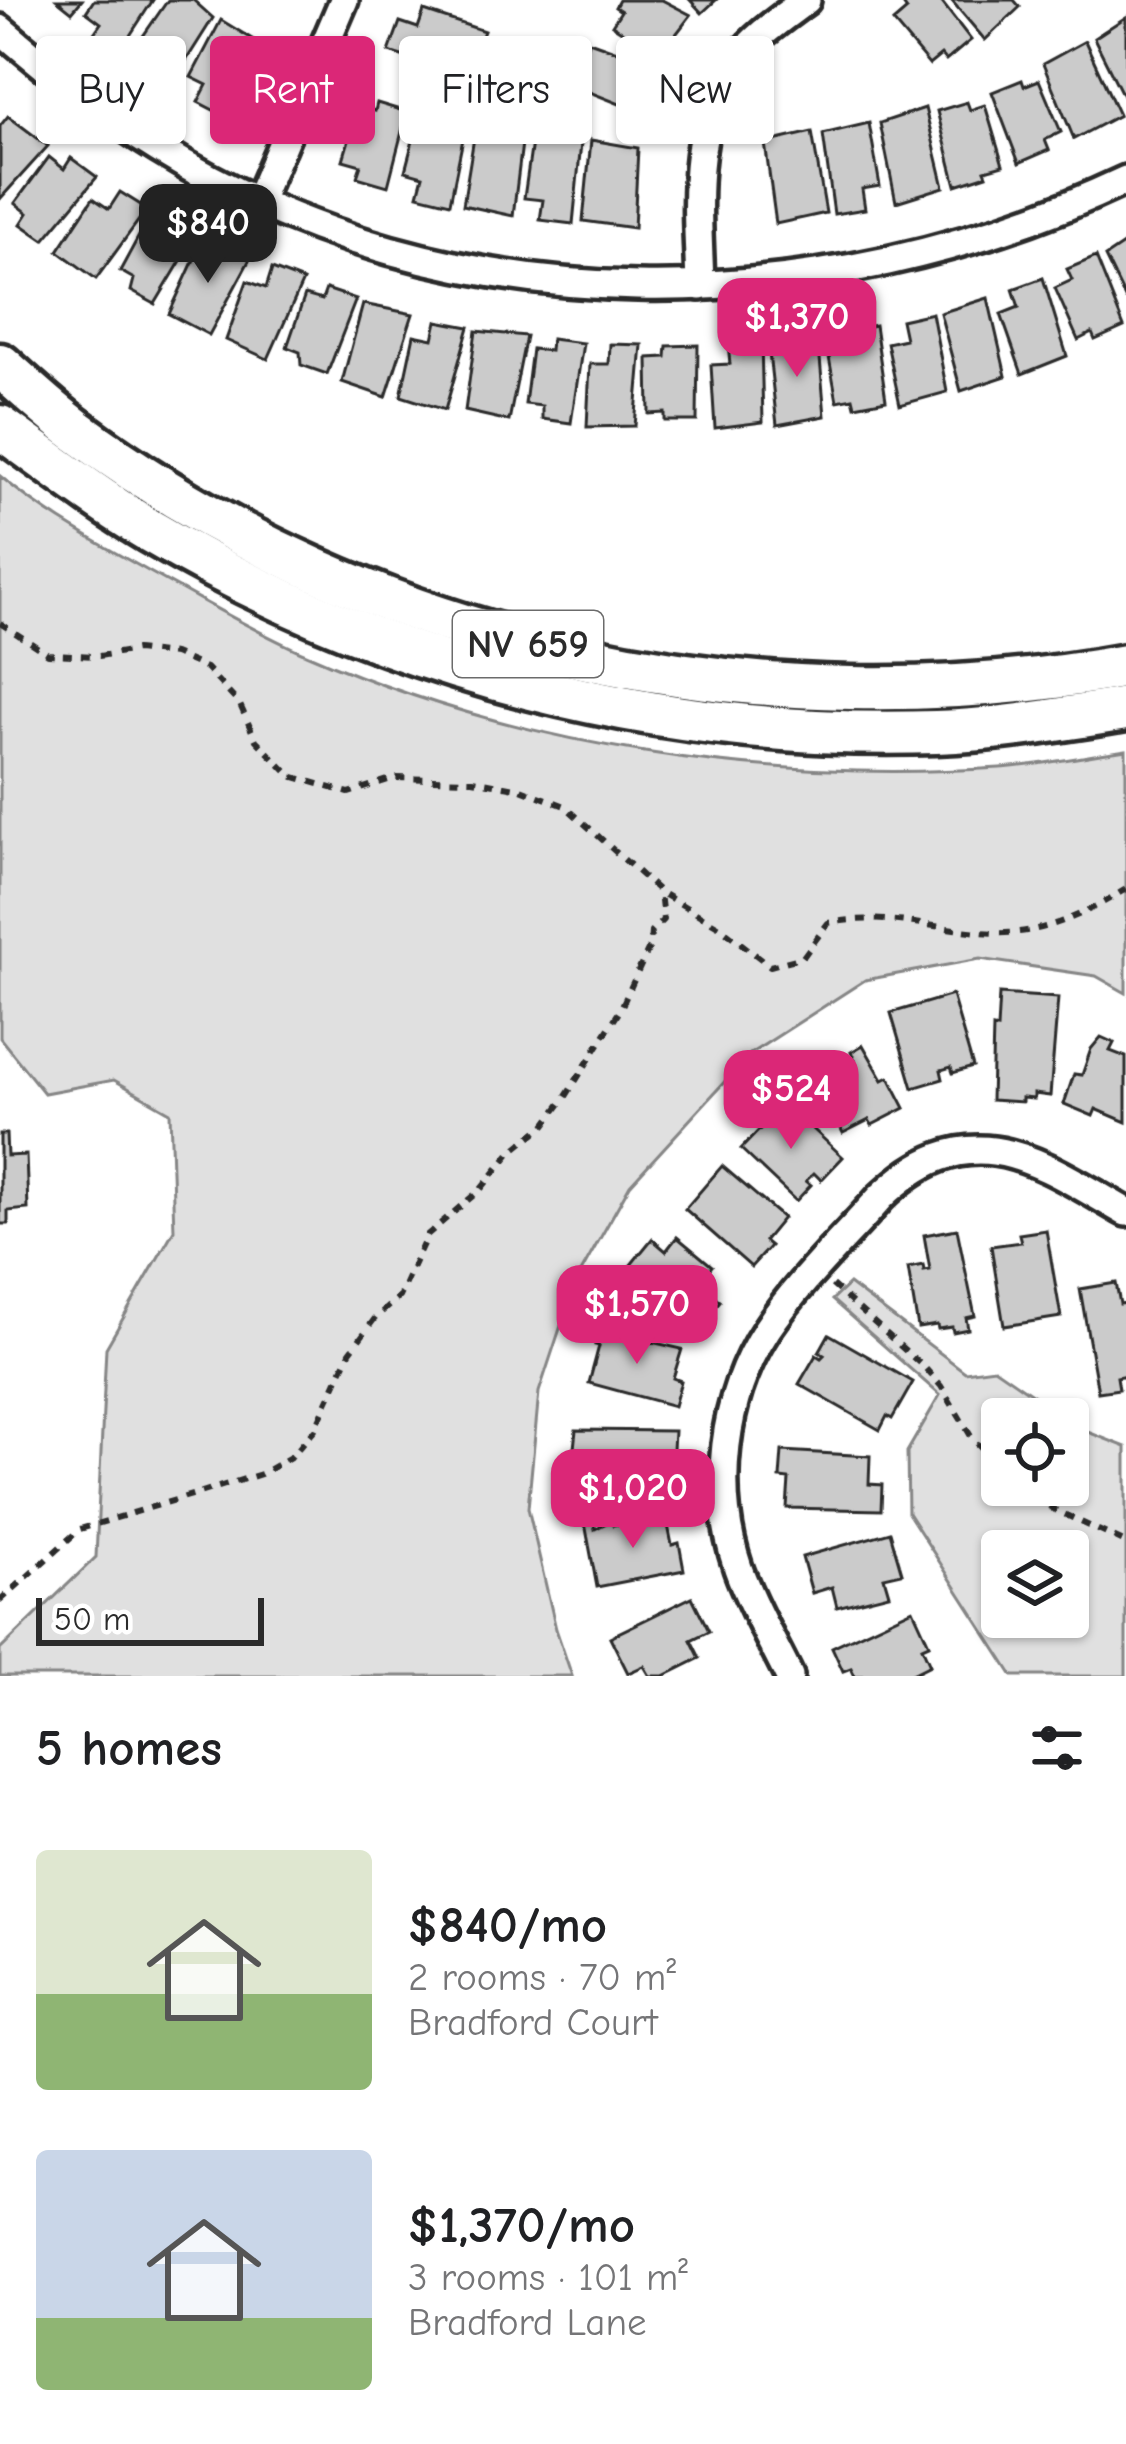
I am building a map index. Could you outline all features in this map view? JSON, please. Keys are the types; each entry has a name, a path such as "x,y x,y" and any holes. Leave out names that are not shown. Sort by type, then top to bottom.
{"main road":[{"name":"NV 659","path":"0,365 74,428 156,485 262,545 449,622 554,652 740,683 838,690 950,688 1126,666"},
{"name":"NV 659","path":"0,427 147,530 225,573 379,641 545,693 668,717 800,731 936,732 1126,710"}],"street":[{"path":"259,201 344,0"},
{"path":"700,286 697,177 712,99 737,60 766,30 806,0"},
{"path":"0,29 112,119 162,152 259,201 374,245 522,280 700,286 787,280 955,246 1126,180"},
{"path":"789,1676 739,1571 727,1526 724,1470 737,1394 750,1359 773,1320 898,1180 932,1161 971,1151 1024,1155 1126,1212"}],"path":[{"path":"0,623 48,654 99,656 136,650 174,655 206,668 240,705 256,740 291,776 349,793 394,778 472,780 521,789 565,806 660,892 720,927 770,966 803,957 828,923 885,918 1000,933 1053,925 1088,912 1126,889"},
{"path":"0,1601 80,1529 261,1474 292,1456 315,1429 350,1352 376,1317 399,1297 427,1235 481,1189 512,1150 545,1125 598,1049 650,946 651,932 663,920 660,892"},
{"path":"816,1271 925,1368 981,1447"},
{"path":"1049,1506 1126,1543"}],"shaded area":[{"path":"0,476 86,536 290,647 388,687 559,736 735,764 823,770 1000,768 1126,750 1126,993 1096,976 980,959 865,980 750,1054 630,1185 575,1283 539,1392 528,1508 572,1676 0,1676 0,1650 96,1557 106,1348 174,1230 170,1112 114,1080 44,1093 0,1038"},
{"path":"849,1284 965,1372 994,1368 1038,1398 981,1398 981,1506 1089,1506 1089,1433 1126,1447 1126,1676 1013,1676 989,1638 1089,1638 1089,1530 981,1530 981,1626 908,1513 907,1452 940,1395 832,1300"}],"building":[{"path":"57,0 82,0 72,12"},
{"path":"94,0 153,0 130,36 98,36 94,33 101,23 86,12"},
{"path":"168,0 193,0 213,18 186,61 186,36 143,36"},
{"path":"619,0 662,0 691,15 675,36 630,36 612,25 621,11 615,7"},
{"path":"690,0 716,0 702,13"},
{"path":"900,0 940,0 971,40 946,61 941,55 929,65 893,22 907,10"},
{"path":"951,0 1014,0 1020,7 985,40"},
{"path":"424,11 484,31 482,36 399,36 399,55 389,52 400,22 418,28"},
{"path":"1126,17 1126,102 1094,38"},
{"path":"221,20 247,36 213,36"},
{"path":"210,41 210,108 198,102 207,85 191,77"},
{"path":"1085,41 1119,115 1074,139 1043,64"},
{"path":"592,42 616,51 616,103 592,93"},
{"path":"1022,80 1024,86 1039,80 1061,132 1045,140 1049,150 1019,163 992,92"},
{"path":"967,102 970,110 985,105 1003,165 956,185 937,111"},
{"path":"377,103 399,110 399,143 388,186 357,177 361,165 343,160 348,144 375,144"},
{"path":"925,108 944,187 896,202 880,123"},
{"path":"8,116 36,137 36,144 48,146 0,199 0,126"},
{"path":"869,123 880,186 862,189 865,209 834,214 823,134"},
{"path":"812,132 826,213 776,224 765,144"},
{"path":"592,140 638,148 634,228 583,221"},
{"path":"412,144 462,144 450,203 418,195 423,176 405,171"},
{"path":"473,144 522,144 513,216 463,205"},
{"path":"532,144 581,144 573,224 540,220 543,200 524,198"},
{"path":"49,157 64,169 71,158 97,177 44,240 21,224 28,213 15,203"},
{"path":"120,192 147,209 96,279 58,251 93,198 109,209"},
{"path":"169,219 197,234 155,304 131,291 134,279 120,271 147,221 163,230"},
{"path":"203,240 250,259 209,335 169,314"},
{"path":"1126,243 1126,300 1105,257"},
{"path":"1096,257 1124,327 1095,340 1092,333 1078,340 1055,288 1072,280 1067,269"},
{"path":"272,269 303,281 268,359 226,340 247,281 266,288"},
{"path":"1043,278 1067,356 1022,374 1001,314 1019,307 1013,289"},
{"path":"326,289 356,299 327,374 301,365 300,352 287,347 305,295 322,300"},
{"path":"988,298 1006,376 961,391 940,313"},
{"path":"363,304 413,314 386,397 342,382"},
{"path":"932,313 947,392 900,405 887,343 905,339 901,320"},
{"path":"437,321 469,327 445,410 401,396 414,335 433,339"},
{"path":"875,325 886,400 855,406 853,398 837,401 827,346 846,342 844,331"},
{"path":"476,331 526,336 509,421 465,411"},
{"path":"818,335 825,416 777,425 768,344"},
{"path":"551,339 583,343 571,423 542,419 542,406 525,404 532,349 550,351"},
{"path":"761,341 763,422 715,428 711,365 730,364 728,343"},
{"path":"610,344 642,345 635,426 587,427 590,364 609,364"},
{"path":"698,345 697,421 665,421 665,413 649,414 648,358 666,357 667,346"},
{"path":"999,994 1058,998 1050,1096 1034,1094 1034,1099 1022,1098 1022,1102 991,1100"},
{"path":"952,995 973,1067 953,1073 951,1067 941,1070 943,1079 913,1088 891,1013"},
{"path":"1101,1037 1114,1043 1110,1051 1126,1057 1126,1122 1096,1109 1093,1116 1064,1104 1074,1074 1082,1075"},
{"path":"863,1045 883,1080 889,1077 905,1108 843,1133 817,1079 855,1060 851,1052"},
{"path":"785,1103 843,1157 821,1180 814,1173 806,1181 811,1185 796,1201 741,1149"},
{"path":"0,1134 6,1134 7,1156 26,1155 28,1209 8,1211 8,1224 0,1224"},
{"path":"722,1166 783,1218 764,1241 770,1246 751,1267 685,1209"},
{"path":"957,1229 975,1316 966,1318 968,1329 918,1328 908,1268 923,1265 924,1271 930,1270 924,1235"},
{"path":"1046,1230 1061,1317 1004,1326 991,1246 1021,1242 1019,1234"},
{"path":"677,1237 712,1266 698,1283 720,1301 697,1329 625,1272 652,1239 666,1251"},
{"path":"1116,1283 1120,1304 1126,1303 1126,1375 1117,1377 1119,1389 1098,1392 1080,1289"},
{"path":"599,1330 682,1349 673,1378 681,1381 674,1406 589,1383"},
{"path":"829,1334 913,1382 892,1419 887,1416 880,1430 799,1384 816,1355 824,1355 819,1352"},
{"path":"576,1430 674,1431 672,1469 644,1467 643,1488 600,1486 601,1470 581,1469 582,1449 574,1448"},
{"path":"782,1451 870,1456 869,1484 882,1485 881,1510 787,1508 789,1479 780,1478"},
{"path":"666,1515 672,1545 679,1543 684,1570 597,1587 585,1523 594,1522 595,1529 612,1520 613,1525"},
{"path":"890,1532 902,1573 884,1577 889,1594 837,1607 832,1587 812,1593 802,1557"},
{"path":"692,1597 709,1631 691,1640 700,1658 664,1676 650,1676 644,1666 628,1673 610,1637"},
{"path":"913,1609 929,1644 922,1647 930,1665 908,1676 855,1676 851,1668 843,1671 832,1647"}]}
